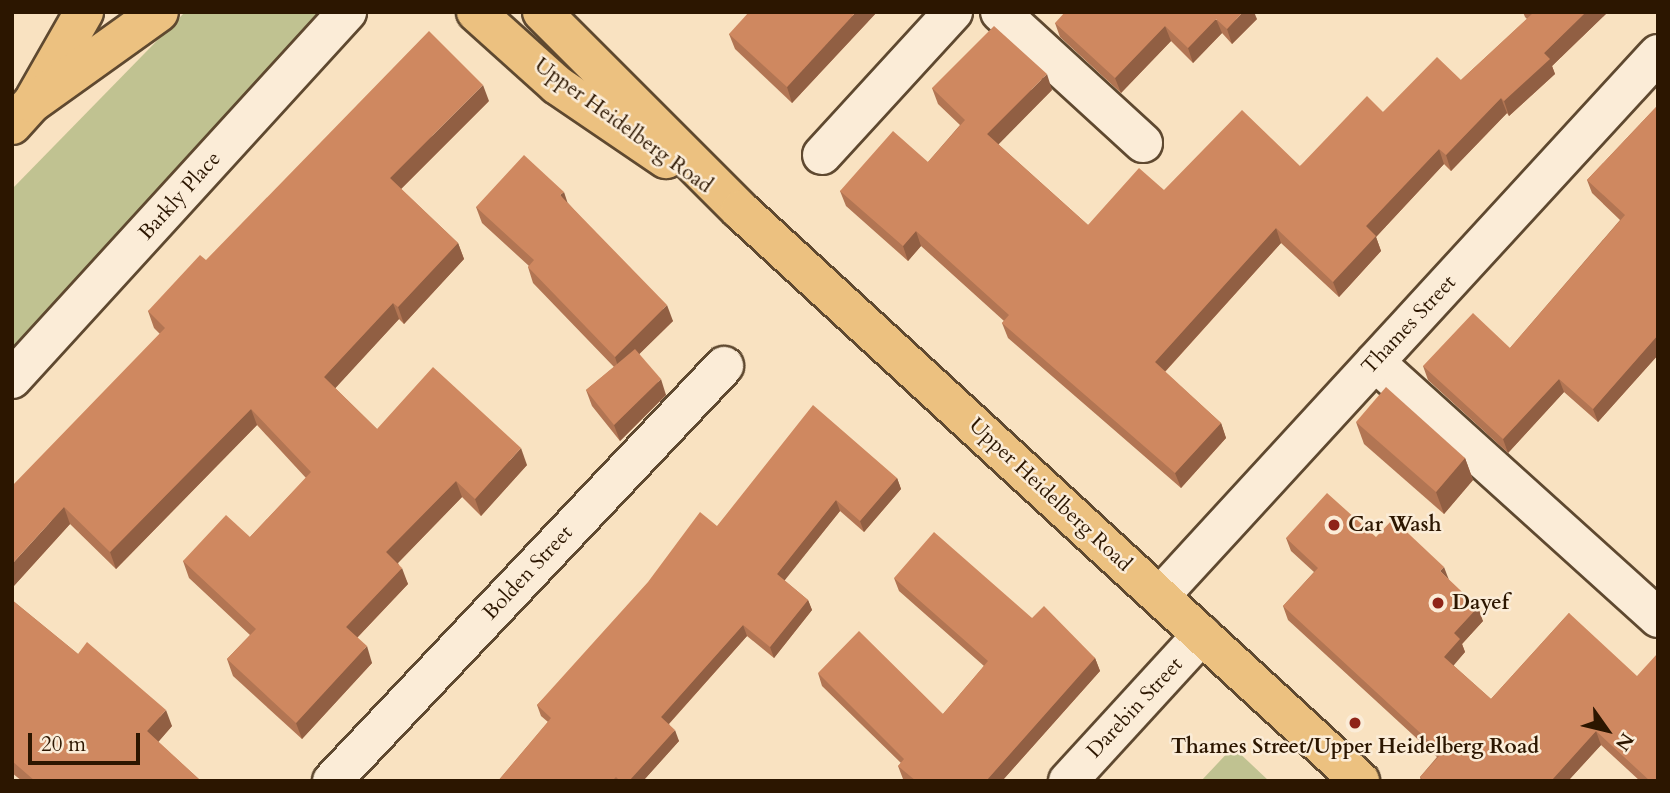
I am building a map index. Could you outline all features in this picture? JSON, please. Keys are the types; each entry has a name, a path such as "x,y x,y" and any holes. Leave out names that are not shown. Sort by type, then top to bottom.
{"main road":[{"path":"22,114 159,12"},
{"name":"Upper Heidelberg Road","path":"476,12 557,85 740,210"},
{"name":"Upper Heidelberg Road","path":"542,12 740,210 1360,781"},
{"path":"22,114 80,15"}],"street":[{"name":"Barkly Place","path":"12,379 347,12"},
{"path":"822,155 953,12"},
{"path":"1000,12 1143,143"},
{"name":"Thames Street","path":"1160,596 1658,54"},
{"path":"1375,362 1658,618"},
{"name":"Bolden Street","path":"332,781 724,366"},
{"name":"Darebin Street","path":"1068,781 1202,635"}],"green space":[{"path":"185,12 332,12 12,363 12,189"},
{"path":"1233,747 1269,781 1201,781"}],"building":[{"path":"749,12 856,12 787,87 729,34"},
{"path":"1065,12 1243,12 1227,29 1216,19 1188,48 1165,26 1115,78 1055,23"},
{"path":"1532,12 1586,12 1544,53 1550,59 1504,101 1501,98 1446,155 1439,149 1366,226 1376,236 1333,282 1276,228 1155,362 1221,423 1175,473 1002,323 1009,315 916,231 903,246 840,191 893,131 928,162 965,120 932,88 994,26 1047,74 987,134 1088,225 1139,168 1164,190 1242,110 1300,166 1367,96 1383,112 1437,57 1461,80"},
{"path":"429,31 483,85 390,178 458,243 398,307 393,303 324,377 377,429 433,367 521,448 475,499 456,481 386,552 402,568 346,627 367,646 296,723 227,659 256,629 183,561 226,515 250,537 311,472 251,409 110,552 64,507 12,564 12,486 165,328 148,311 200,255 206,260"},
{"path":"1658,105 1658,335 1593,409 1559,379 1503,439 1423,366 1473,313 1510,348 1625,215 1587,180"},
{"path":"524,155 564,192 560,195 667,305 615,357 528,267 534,260 476,207"},
{"path":"635,349 661,379 614,425 586,390"},
{"path":"1386,387 1465,458 1436,492 1356,422"},
{"path":"813,405 897,478 860,521 836,500 777,574 808,600 770,647 743,625 661,717 675,730 629,781 620,781 616,777 612,781 498,781 551,718 537,705 648,582 700,512 717,526"},
{"path":"1327,493 1376,537 1393,519 1444,567 1440,571 1478,607 1454,633 1460,639 1444,657 1491,699 1569,613 1637,676 1657,654 1658,781 1650,781 1596,731 1551,781 1424,781 1420,777 1442,753 1283,606 1318,568 1286,538"},
{"path":"934,532 1032,618 1044,606 1095,658 986,781 916,781 898,766 904,759 818,673 859,631 943,714 988,661 894,578"},
{"path":"12,600 78,654 87,642 166,710 147,731 201,781 35,781 12,761"}],"place":[{"name":"Car Wash","path":"1334,525"},
{"name":"Dayef","path":"1438,603"},
{"name":"Thames Street/Upper Heidelberg Road","path":"1355,723"}]}
